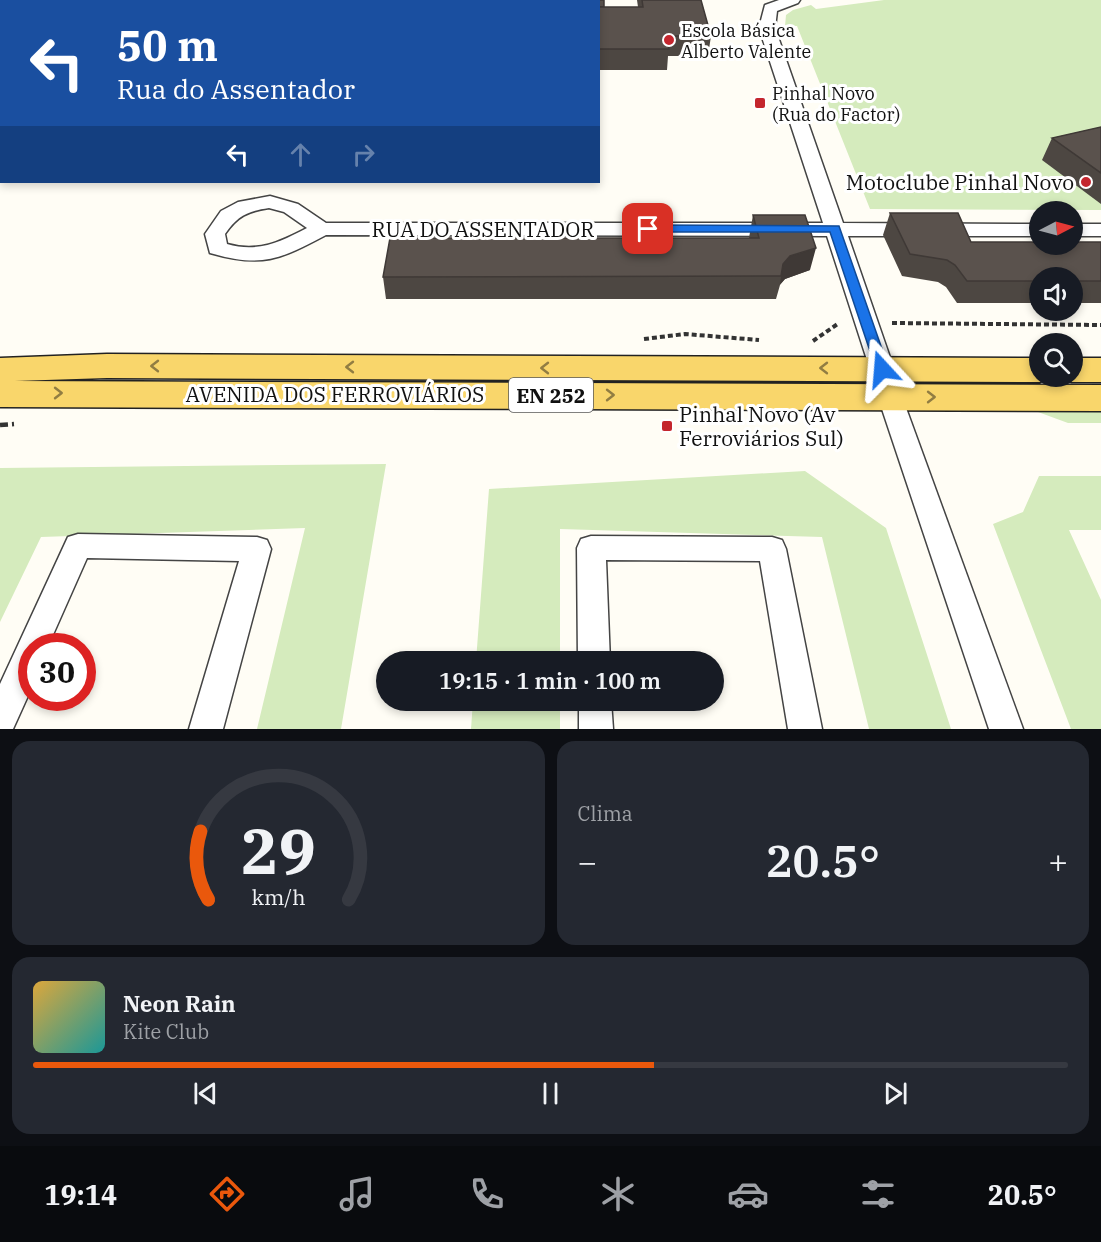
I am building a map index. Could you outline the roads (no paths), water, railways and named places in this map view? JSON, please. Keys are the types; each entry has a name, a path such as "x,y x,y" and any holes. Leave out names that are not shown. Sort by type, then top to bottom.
{"main road":[{"name":"AVENIDA DOS FERROVIÁRIOS","path":"0,370 107,366 886,383 1101,398"},
{"path":"1083,370 1101,370"},
{"name":"AVENIDA DOS FERROVIÁRIOS","path":"0,393 886,383 1029,371"}],"street":[{"path":"793,0 770,8 767,28 886,383 1006,729"},
{"name":"RUA DO ASSENTADOR","path":"322,229 1029,230"},
{"path":"1083,230 1101,230"},
{"path":"39,633 78,546 257,549 206,729"},
{"path":"594,651 591,548 772,549 805,729"},
{"path":"0,720 18,680"},
{"path":"596,711 596,729"}],"place":[{"name":"Escola Básica Alberto Valente","path":"669,40"},
{"name":"Pinhal Novo (Rua do Factor)","path":"760,103"},
{"name":"Motoclube Pinhal Novo","path":"1086,182"},
{"name":"Pinhal Novo (Av Ferroviários Sul)","path":"667,426"}]}
